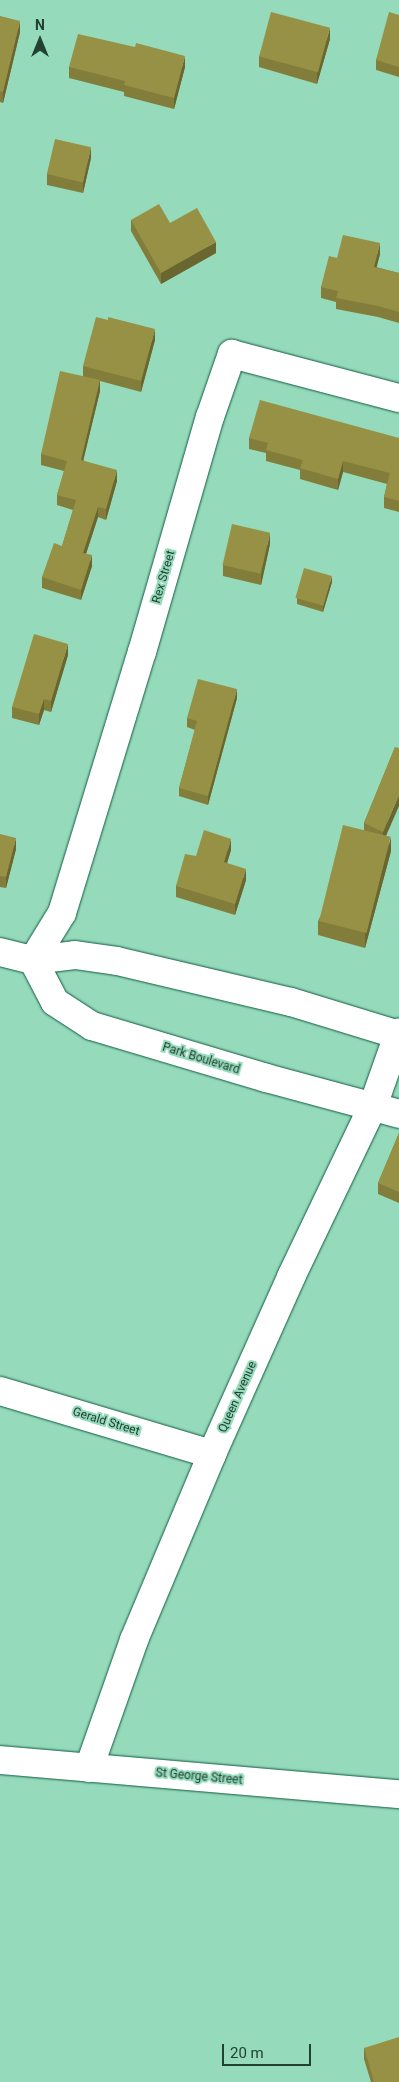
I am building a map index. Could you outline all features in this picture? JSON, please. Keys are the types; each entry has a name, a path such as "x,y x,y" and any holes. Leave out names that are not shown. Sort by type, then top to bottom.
{"street":[{"name":"Rex Street","path":"33,960 62,913 142,652 210,417 232,354 399,398"},
{"path":"0,952 33,960 74,955 117,961 291,1002 399,1034"},
{"name":"Park Boulevard","path":"33,960 55,1002 92,1026 266,1078 399,1114"},
{"name":"Queen Avenue","path":"88,1768 134,1640 212,1454 291,1277 373,1106 399,1034"},
{"name":"Gerald Street","path":"0,1391 212,1454"},
{"name":"St George Street","path":"0,1760 399,1794"}],"building":[{"path":"271,12 330,28 318,72 259,56"},
{"path":"389,12 399,15 399,67 376,60"},
{"path":"0,16 20,21 3,92 0,91"},
{"path":"78,34 135,47 136,43 185,56 174,98 124,85 125,81 69,67"},
{"path":"55,139 91,147 83,182 47,174"},
{"path":"159,204 170,223 197,208 216,242 161,273 131,220"},
{"path":"343,235 380,243 374,267 399,273 399,312 336,298 338,291 321,287 329,256 337,258"},
{"path":"96,317 108,320 108,317 155,329 141,381 83,366"},
{"path":"60,371 100,380 81,460 117,470 106,509 98,507 83,553 92,555 81,590 42,577 54,543 62,546 76,500 57,495 67,461 41,454"},
{"path":"260,400 399,438 399,501 384,497 390,473 343,461 338,479 300,468 303,460 266,450 268,443 249,438"},
{"path":"232,524 270,533 261,574 223,565"},
{"path":"304,568 332,576 323,606 295,598"},
{"path":"34,634 68,644 51,701 44,699 39,714 12,707"},
{"path":"198,679 237,689 208,796 179,788 197,721 187,718"},
{"path":"395,747 399,748 399,795 383,832 364,823"},
{"path":"343,825 391,837 367,933 319,921"},
{"path":"204,830 231,839 224,862 246,869 235,904 176,886 185,854 196,856"},
{"path":"0,834 16,838 6,877 0,876"},
{"path":"399,1133 399,1192 378,1183"},
{"path":"399,2037 399,2082 374,2082 364,2048"}]}
